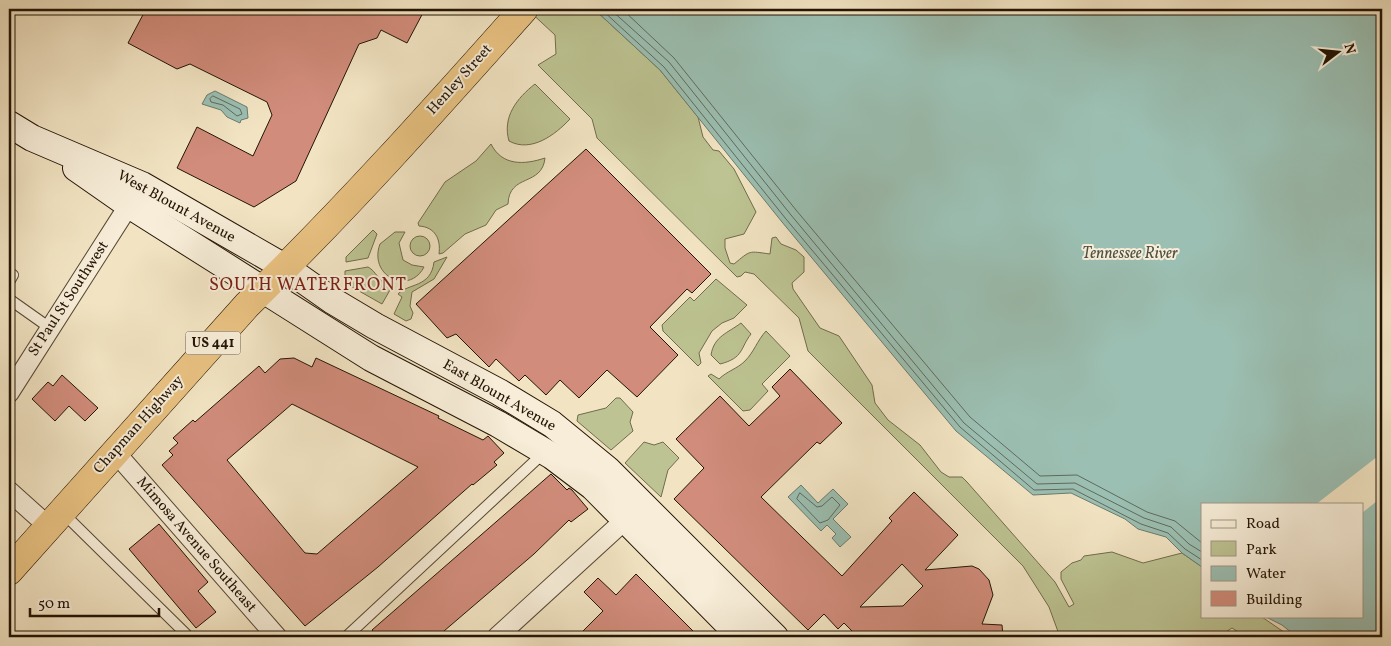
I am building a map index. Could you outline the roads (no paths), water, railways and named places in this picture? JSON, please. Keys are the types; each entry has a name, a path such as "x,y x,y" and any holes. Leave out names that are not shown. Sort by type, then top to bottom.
{"highway":[{"name":"Henley Street","path":"396,152 524,9"},
{"name":"Chapman Highway","path":"9,571 264,289 396,152"}],"main road":[{"name":"West Blount Avenue","path":"9,124 135,195 286,268"},
{"path":"135,195 264,289 371,358 498,424 540,449 634,512 741,637"},
{"name":"East Blount Avenue","path":"286,268 333,301 375,326 499,392 552,424 607,469 634,512 775,637"},
{"path":"540,449 552,424"}],"street":[{"name":"St Paul St Southwest","path":"9,393 135,195"},
{"name":"Mimosa Avenue Southeast","path":"115,452 277,637"},
{"path":"9,491 55,520"},
{"path":"497,637 634,512"}],"lane":[{"path":"9,272 13,276 9,282"},
{"path":"9,299 50,328"},
{"path":"346,637 536,460 540,449"},
{"path":"55,520 189,637"}],"water":[{"name":"Tennessee River","path":"594,9 1382,9 1382,637 1297,637 1282,625 1268,618 1364,618 1364,503 1201,503 1201,566 1182,553 1166,537 1138,529 1125,519 1071,493 1033,495 956,431 782,222 660,70"},
{"path":"215,91 247,107 248,118 241,120 240,123 227,117 221,110 202,104 207,95"},
{"path":"801,485 818,503 833,489 848,504 833,519 851,537 840,547 832,538 836,534 827,525 821,531 788,497"}],"district":[{"name":"SOUTH WATERFRONT","path":"308,285"}]}
